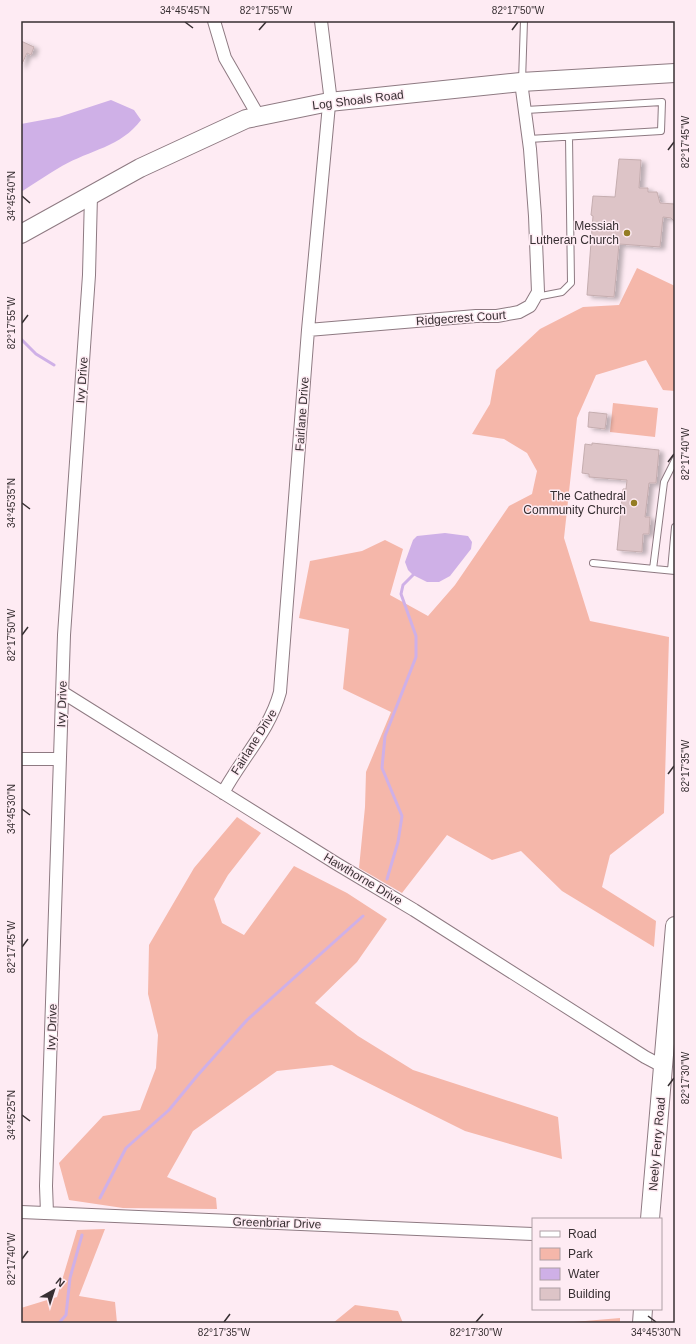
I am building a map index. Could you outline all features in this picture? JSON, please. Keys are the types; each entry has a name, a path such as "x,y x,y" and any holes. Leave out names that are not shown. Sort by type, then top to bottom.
{"street":[{"path":"214,21 225,58 259,116"},
{"name":"Fairlane Drive","path":"223,793 231,778 269,721 276,707 280,692 308,330 329,102 329,78 321,21"},
{"name":"Log Shoals Road","path":"21,234 140,168 238,122 259,116 329,102 521,82 675,73"},
{"path":"521,82 526,110 535,216 538,287 536,298"},
{"name":"Ivy Drive","path":"47,1213 46,1186 62,692 67,593 89,275 91,195"},
{"name":"Ridgecrest Court","path":"308,330 476,316 497,316 524,310 530,306 536,298"},
{"name":"Hawthorne Drive","path":"62,692 414,910 645,1057 664,1066"},
{"path":"21,759 60,758"},
{"name":"Neely Ferry Road","path":"650,1218 675,926"},
{"name":"Greenbriar Drive","path":"21,1212 532,1234"},
{"path":"642,1323 643,1310"}],"lane":[{"path":"521,82 524,21"},
{"path":"526,110 662,102 661,131 529,139"},
{"path":"536,298 562,292 572,283 569,137"},
{"path":"653,568 664,482 675,460"},
{"path":"594,563 673,570 675,527"}],"green space":[{"path":"637,268 675,286 675,391 663,390 646,360 596,375 577,418 564,538 590,621 669,637 664,813 610,855 602,887 656,921 654,947 562,891 521,851 492,860 447,835 402,893 359,868 365,807 366,772 391,712 343,689 349,629 299,618 310,561 362,551 385,540 403,549 390,595 428,616 455,585 509,506 532,494 537,471 527,453 504,439 472,434 490,404 496,370 540,329 583,307 619,305"},
{"path":"613,403 658,408 655,437 610,432"},
{"path":"237,817 261,833 228,875 214,899 222,923 244,935 294,866 347,893 387,919 357,962 315,1003 358,1036 413,1070 558,1117 562,1159 465,1131 332,1065 277,1071 193,1131 167,1177 216,1198 217,1209 123,1208 69,1200 59,1163 103,1116 140,1110 156,1068 158,1035 148,994 149,945 194,868"},
{"path":"105,1229 79,1296 115,1302 117,1323 21,1323 21,1308 57,1297 77,1230"},
{"path":"355,1305 398,1311 403,1323 333,1323"},
{"path":"620,1318 620,1323 562,1323"}],"water":[{"path":"111,100 134,110 141,120 133,129 115,142 62,166 21,192 21,124 59,117"},
{"path":"445,533 468,536 472,542 471,549 450,576 439,582 427,582 413,575 408,570 405,562 413,540 417,536"}],"building":[{"path":"21,41 34,47 31,55 27,53 21,66"},
{"name":"Messiah Lutheran Church","path":"619,159 641,160 639,188 648,188 648,192 657,192 660,203 675,204 675,222 671,218 663,217 660,247 619,244 614,297 587,295 593,216 591,215 593,196 615,197"},
{"path":"589,412 607,414 605,429 588,427"},
{"name":"The Cathedral Community Church","path":"592,443 659,450 656,483 649,483 645,517 650,517 649,534 643,534 642,552 617,550 623,489 626,489 627,480 589,477 589,474 582,473 585,444 592,445"}],"waterway":[{"path":"21,339 36,354 54,365"},
{"path":"387,879 398,842 402,816 382,768 385,736 416,657 416,636 401,594 403,585 413,575"},
{"path":"100,1198 126,1148 169,1110 247,1020 363,916"},
{"path":"59,1323 66,1315 70,1278 82,1235"}],"place":[{"name":"Messiah Lutheran Church","path":"627,233"},
{"name":"The Cathedral Community Church","path":"634,503"}]}
